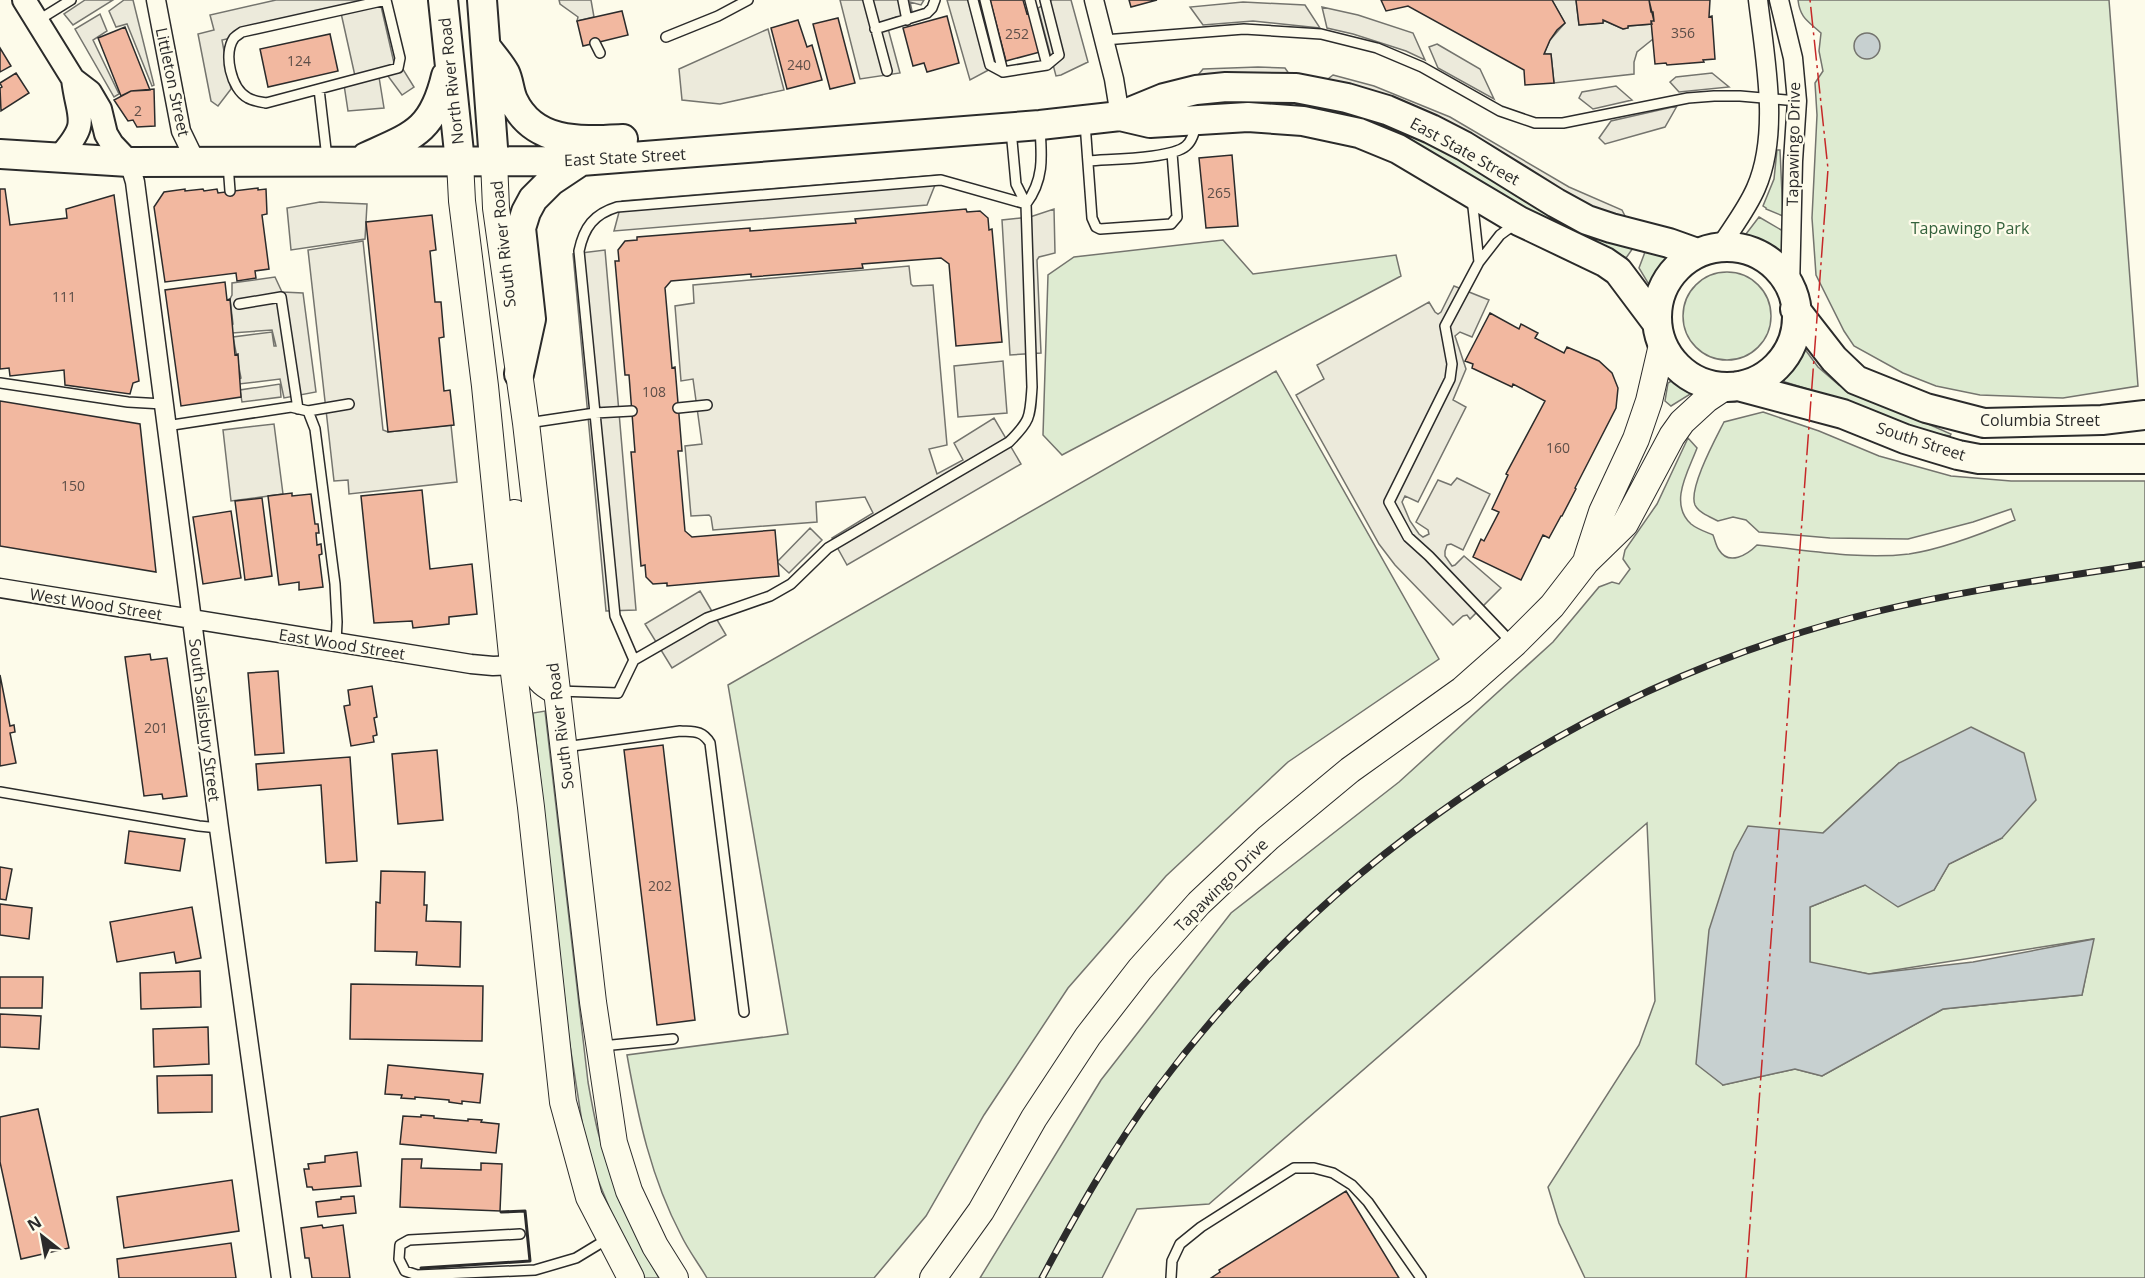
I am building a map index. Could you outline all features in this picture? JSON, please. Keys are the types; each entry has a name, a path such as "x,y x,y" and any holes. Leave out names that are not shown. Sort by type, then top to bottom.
{"main road":[{"name":"North River Road","path":"443,0 460,162"},
{"path":"482,0 494,161"},
{"path":"486,47 506,75 513,100 526,118 544,131 563,139 588,141 675,136 725,151"},
{"path":"356,161 412,136 424,126 433,114 442,94 449,62"},
{"name":"East State Street","path":"0,154 129,162 581,161 1040,126 1120,116 1164,98 1196,90 1226,87 1296,88 1347,98 1387,110 1431,129 1464,146 1587,220 1669,243 1709,250"},
{"name":"East State Street","path":"1120,116 1150,123 1248,117 1303,121 1359,133 1398,149 1519,221 1605,262 1618,271 1660,334"},
{"name":"South River Road","path":"494,161 496,208 526,423 562,747 614,1143 629,1191 655,1246 675,1278"},
{"path":"519,374 531,319 521,228 533,200 551,181 581,161"},
{"name":"South River Road","path":"460,162 462,201 485,386 503,665 532,819 563,1102 589,1197 631,1278"},
{"path":"1742,249 1762,257 1779,271 1793,299 1797,331 1790,349 1779,365 1763,376 1732,387 1702,382 1686,373 1672,360 1660,334 1658,302 1666,282 1679,265 1709,250 1742,249"},
{"name":"Columbia Street","path":"1793,299 1834,359 1856,380 1926,408 1984,423 2102,420 2145,415"},
{"name":"Tapawingo Drive","path":"1586,562 1602,512 1636,440 1649,401 1660,334"},
{"path":"485,386 510,479 534,663 542,683 556,691"},
{"name":"Tapawingo Drive","path":"933,1278 981,1211 1034,1118 1088,1036 1140,969 1199,903 1268,838 1323,792 1462,690 1514,645 1552,606 1586,562 1625,524 1672,436 1682,422 1707,399 1732,387"},
{"name":"South Street","path":"1732,387 1843,414 1905,440 1979,459 2145,459"}],"street":[{"path":"24,0 73,79 90,92 100,109 106,134 129,162"},
{"name":"Littleton Street","path":"156,0 181,131 196,162"},
{"path":"1094,0 1114,79 1120,116"},
{"name":"Tapawingo Drive","path":"1709,250 1748,204 1757,187 1766,149 1768,98 1758,0"},
{"name":"Tapawingo Drive","path":"1779,0 1793,58 1797,101 1792,161 1793,299"},
{"path":"59,157 73,141 81,122 73,79"},
{"name":"South Salisbury Street","path":"129,162 135,182 219,828 281,1278"},
{"name":"West Wood Street","path":"0,588 192,620"},
{"name":"East Wood Street","path":"192,620 336,643 503,665"}],"lane":[{"path":"37,21 71,0"},
{"path":"386,0 400,58 398,68 266,103 248,98 238,89 232,76 229,54 234,39 242,32 386,0"},
{"path":"666,37 748,0"},
{"path":"867,0 886,71"},
{"path":"903,0 908,20"},
{"path":"875,29 927,13 935,0"},
{"path":"973,0 990,65 1003,72 1047,65 1059,55 1045,0"},
{"path":"985,0 1003,72"},
{"path":"1030,0 1047,65"},
{"path":"1104,39 1244,29 1321,34 1377,48 1422,67 1500,111 1535,123 1563,123 1593,119 1688,98 1723,96 1797,101"},
{"path":"595,43 600,53"},
{"path":"319,89 328,161"},
{"path":"1089,161 1172,153 1186,146 1193,137 1197,120"},
{"path":"1085,121 1092,218 1096,227 1100,229 1171,224 1177,217 1172,153"},
{"path":"1026,204 1035,191 1040,176 1042,152 1040,126"},
{"path":"556,691 618,693 634,660 707,618 770,596 791,584 828,548 1009,442 1023,428 1030,415 1032,387 1026,204 1016,184 1011,128"},
{"path":"228,161 230,191"},
{"path":"634,660 615,616 579,251 589,224 606,210 617,207 941,180 1026,204"},
{"path":"1471,192 1479,262"},
{"path":"1514,645 1408,537 1389,502 1450,379 1452,364 1445,326 1479,262 1500,235 1519,221"},
{"path":"239,304 281,297 303,410 315,429 335,584 338,622 336,643"},
{"path":"0,383 128,402 163,404"},
{"path":"166,426 291,407 303,410 349,404"},
{"path":"678,408 707,405"},
{"path":"526,423 595,413 632,411"},
{"path":"562,747 680,731 699,732 706,736 710,743 744,1012"},
{"path":"0,792 219,828"},
{"path":"600,1047 673,1039"},
{"path":"1171,1278 1172,1261 1180,1244 1201,1227 1294,1168 1314,1168 1333,1173 1352,1185 1368,1202 1421,1278"},
{"path":"520,1234 409,1240 400,1245 399,1259 405,1271 417,1275 535,1270 576,1258 609,1238"}],"green space":[{"name":"Tapawingo Park","path":"1798,0 2109,0 2138,386 2063,398 1980,395 1936,386 1903,373 1854,346 1816,275 1812,218 1817,115 1815,83 1823,71 1819,51 1821,33 1803,15"},
{"path":"1247,97 1327,105 1407,129 1633,248 1626,258 1575,238 1422,150 1178,106"},
{"path":"1777,150 1780,150 1783,216 1763,206 1774,179"},
{"path":"1759,217 1783,231 1782,251 1746,234"},
{"path":"1223,240 1253,274 1396,255 1401,276 1062,455 1043,435 1048,275 1074,257"},
{"path":"1645,252 1668,259 1651,284 1639,268"},
{"path":"1718,272 1736,272 1752,279 1764,291 1771,307 1771,325 1764,341 1752,353 1736,360 1718,360 1702,353 1690,341 1683,325 1683,307 1690,291 1702,279"},
{"path":"1804,348 1818,367 1839,385 1951,434 1950,436 1905,428 1814,391 1785,382 1783,378 1798,361"},
{"path":"1276,371 1439,659 1288,762 1166,876 1068,988 984,1115 926,1216 874,1278 707,1278 684,1241 661,1192 641,1124 627,1055 788,1034 728,685"},
{"path":"1673,380 1692,393 1671,406 1665,401 1668,383"},
{"path":"1763,412 1819,431 1879,456 1951,476 2011,481 2145,481 2145,1278 1585,1278 1559,1223 1548,1187 1639,1045 1655,1001 1647,823 1209,1204 1137,1209 1102,1278 980,1278 1101,1080 1231,913 1399,782 1553,642 1599,587 1612,582 1619,584 1630,569 1623,559 1625,550 1657,504 1688,438 1697,448 1682,486 1681,506 1684,516 1691,524 1713,535 1719,550 1728,557 1743,555 1757,545 1852,555 1909,554 1949,544 2015,520 2011,509 1973,522 1908,539 1830,538 1759,532 1746,520 1733,517 1718,521 1699,510 1695,505 1694,497 1699,476 1724,422","holes":["1899,763 2002,838 1949,864 1934,890 1865,885 1810,907 1810,963 1869,974 2093,939 2082,995 1943,1009 1822,1076 1795,1069 1723,1085 1823,833"]},
{"path":"545,711 588,1082 594,1114 616,1188 632,1226 659,1278 645,1278 625,1245 596,1175 583,1128 569,1039 533,713"}],"shaded area":[{"path":"85,0 113,0 73,25 64,14"},
{"path":"124,0 133,0 154,85 152,86 127,24 116,27 109,11"},
{"path":"276,0 373,0 381,6 394,63 401,66 414,87 402,95 388,76 379,77 384,108 348,111 343,78 355,76 341,13 222,40 231,89 218,106 211,101 198,34 214,30 210,15"},
{"path":"559,0 591,0 594,17 577,21 578,17 560,4"},
{"path":"840,0 924,0 921,5 910,2 912,11 886,21 900,73 860,79"},
{"path":"947,0 980,0 996,66 970,80"},
{"path":"1052,0 1071,0 1088,62 1056,76 1038,8"},
{"path":"1552,0 1576,0 1579,25 1603,23 1603,20 1623,29 1628,26 1652,24 1653,39 1637,52 1634,74 1554,83 1551,54 1544,54 1550,40 1565,23"},
{"path":"1243,2 1305,5 1320,28 1253,21 1203,25 1190,7"},
{"path":"1322,7 1358,15 1413,33 1425,60 1406,51 1327,28"},
{"path":"100,14 107,31 93,40 119,94 114,97 75,29"},
{"path":"768,29 784,90 720,104 682,100 679,69"},
{"path":"1867,33 1876,37 1880,46 1876,55 1867,59 1858,55 1854,46 1858,37"},
{"path":"1437,44 1480,69 1494,99 1438,68 1429,47"},
{"path":"1285,68 1292,78 1194,80 1203,69"},
{"path":"1712,73 1729,87 1679,92 1670,82 1676,77"},
{"path":"1333,75 1374,86 1450,117 1569,187 1622,210 1628,222 1581,205 1324,82"},
{"path":"1616,86 1632,100 1593,109 1579,98 1582,92"},
{"path":"1677,106 1665,127 1605,144 1599,138 1611,121"},
{"path":"939,175 927,205 614,231 622,201"},
{"path":"320,202 367,204 365,239 291,250 287,208"},
{"path":"1054,209 1055,253 1039,257 1037,260 1041,353 1010,355 1002,220 1030,217"},
{"path":"363,241 383,430 388,432 451,425 457,482 349,494 348,480 334,481 308,250"},
{"path":"605,250 636,610 606,611 573,254"},
{"path":"909,266 913,286 933,285 947,445 929,449 937,474 963,460 954,443 994,418 1021,464 847,565 832,538 873,513 865,497 816,502 817,522 713,530 709,515 691,516 685,446 702,444 693,379 681,381 675,306 694,303 693,285"},
{"path":"275,277 282,292 303,293 316,392 284,398 280,379 239,384 241,378 233,337 272,332 274,346 276,346 272,330 232,333 230,299 232,283"},
{"path":"1454,286 1489,300 1472,337 1460,332 1455,336 1466,369 1453,400 1466,407 1418,502 1405,496 1402,502 1410,521 1423,537 1429,534 1428,530 1416,522 1438,480 1451,485 1457,478 1490,494 1463,550 1451,544 1447,545 1445,556 1452,566 1464,556 1501,588 1470,619 1467,615 1463,616 1453,625 1395,565 1379,544 1296,395 1324,379 1317,365 1429,302 1435,312 1438,314 1441,312"},
{"path":"1003,361 1007,413 958,417 954,366"},
{"path":"280,384 281,397 242,402 240,390"},
{"path":"274,424 283,494 231,501 223,430"},
{"path":"810,528 822,540 789,573 777,562"},
{"path":"700,591 726,635 672,668 645,624"},
{"path":"1971,727 2024,753 2036,800 2002,838 1949,864 1934,890 1898,907 1865,885 1810,907 1810,962 1869,974 1973,962 2094,939 2082,995 1943,1009 1822,1076 1795,1069 1723,1085 1696,1064 1709,930 1734,852 1748,826 1823,833 1899,763"}],"building":[{"path":"990,0 1023,0 1027,14 1030,13 1040,52 1006,61"},
{"path":"1129,0 1157,0 1131,7"},
{"path":"1381,0 1552,0 1565,23 1550,40 1544,54 1551,54 1554,83 1525,85 1524,70 1408,6 1386,11"},
{"path":"1576,0 1649,0 1654,21 1651,21 1652,24 1628,26 1623,29 1603,20 1603,23 1579,25"},
{"path":"1649,0 1710,0 1709,17 1712,16 1715,59 1703,60 1704,62 1655,64 1651,21 1654,21"},
{"path":"622,11 628,35 583,46 577,21"},
{"path":"947,16 959,63 927,72 924,63 913,66 903,28"},
{"path":"838,18 855,83 830,89 813,24"},
{"path":"798,20 807,47 812,45 822,80 787,89 771,28"},
{"path":"125,27 150,90 131,91 121,96 98,38"},
{"path":"330,34 338,71 268,87 260,49"},
{"path":"0,48 11,66 0,72"},
{"path":"16,73 29,93 1,111 0,88 2,87 0,83"},
{"path":"154,89 155,126 137,127 133,120 128,121 114,100 131,91"},
{"path":"1232,155 1238,226 1206,228 1199,158"},
{"path":"258,188 258,190 266,189 267,214 262,215 269,269 255,271 256,278 237,281 236,273 165,282 154,207 164,192 185,189 185,191 203,189 204,191 217,189 218,193"},
{"path":"0,189 5,189 10,225 67,218 66,209 114,195 139,381 133,383 130,394 65,385 64,370 10,376 9,368 0,369"},
{"path":"966,209 967,212 980,211 988,218 989,230 992,229 1002,342 956,346 949,264 941,258 862,264 863,268 671,281 665,288 682,451 678,451 685,531 692,537 775,530 779,576 667,586 667,583 653,584 646,577 645,565 641,566 631,452 635,452 629,375 625,375 615,261 619,261 618,250 625,241 637,240 637,237 750,228 750,231 856,223 855,219"},
{"path":"432,215 436,250 430,251 435,302 441,302 444,337 439,338 444,391 450,390 454,425 388,432 366,222"},
{"path":"225,282 227,300 230,299 235,355 238,354 241,397 181,406 165,290"},
{"path":"1490,313 1519,329 1521,324 1538,333 1535,338 1564,353 1567,347 1599,361 1612,373 1618,388 1616,408 1576,489 1549,538 1543,535 1521,580 1473,557 1481,539 1484,541 1499,512 1492,509 1508,475 1506,474 1545,401 1513,384 1512,387 1472,368 1473,364 1465,361"},
{"path":"0,401 140,424 156,572 0,546"},
{"path":"422,490 430,569 472,564 477,614 449,617 449,624 413,628 412,621 374,623 361,496"},
{"path":"292,493 292,496 311,494 315,524 318,524 317,545 321,544 322,554 319,555 323,587 299,590 299,582 279,585 268,496"},
{"path":"262,498 272,576 245,580 235,501"},
{"path":"231,511 241,578 203,584 193,517"},
{"path":"150,654 151,660 167,658 187,796 163,799 162,794 144,796 125,657"},
{"path":"278,671 284,753 255,755 248,673"},
{"path":"0,675 10,726 14,725 15,732 10,733 16,763 0,766"},
{"path":"372,686 377,717 374,718 377,735 373,736 374,742 351,746 344,706 350,705 348,690"},
{"path":"663,745 695,1020 657,1025 624,750"},
{"path":"437,750 443,820 398,824 392,754"},
{"path":"350,757 357,861 326,863 321,785 258,790 256,764"},
{"path":"129,831 185,839 180,871 125,863"},
{"path":"0,867 12,869 6,900 0,899"},
{"path":"381,871 425,872 426,921 461,922 460,967 416,965 417,952 375,951 376,902 380,903"},
{"path":"0,904 32,908 29,939 0,935"},
{"path":"192,907 201,958 176,963 174,952 117,962 110,922"},
{"path":"200,971 201,1007 141,1009 140,973"},
{"path":"0,977 43,977 42,1008 0,1008"},
{"path":"351,984 483,986 482,1041 350,1039"},
{"path":"0,1014 41,1016 39,1049 0,1047"},
{"path":"208,1027 209,1064 154,1067 153,1029"},
{"path":"388,1065 483,1074 480,1103 462,1101 462,1104 449,1102 449,1100 401,1098 402,1095 385,1094"},
{"path":"212,1075 212,1112 158,1113 157,1076"},
{"path":"38,1109 69,1248 21,1259 0,1162 0,1117"},
{"path":"421,1115 468,1121 468,1119 482,1120 481,1122 499,1124 496,1153 400,1144 403,1116 421,1117"},
{"path":"357,1152 361,1186 313,1190 312,1187 307,1187 304,1169 309,1169 308,1164 325,1162 325,1156"},
{"path":"402,1159 422,1159 421,1168 481,1170 481,1163 502,1164 500,1211 400,1207"},
{"path":"232,1180 239,1231 124,1248 117,1197"},
{"path":"1346,1191 1399,1278 1211,1278 1220,1272 1219,1270"},
{"path":"354,1196 356,1213 318,1217 316,1202"},
{"path":"322,1225 323,1228 343,1225 350,1278 312,1278 309,1258 305,1258 301,1228"},
{"path":"231,1243 236,1278 119,1278 117,1259"}],"railway":[{"path":"1042,1278 1125,1134 1157,1089 1223,1008 1295,932 1373,863 1457,800 1545,745 1637,696 1734,656 1833,623 1910,604 2145,564"}],"wall":[{"path":"421,1268 530,1261 525,1211 501,1212"}],"power":[{"path":"1746,1278 1828,169 1810,0"}]}
